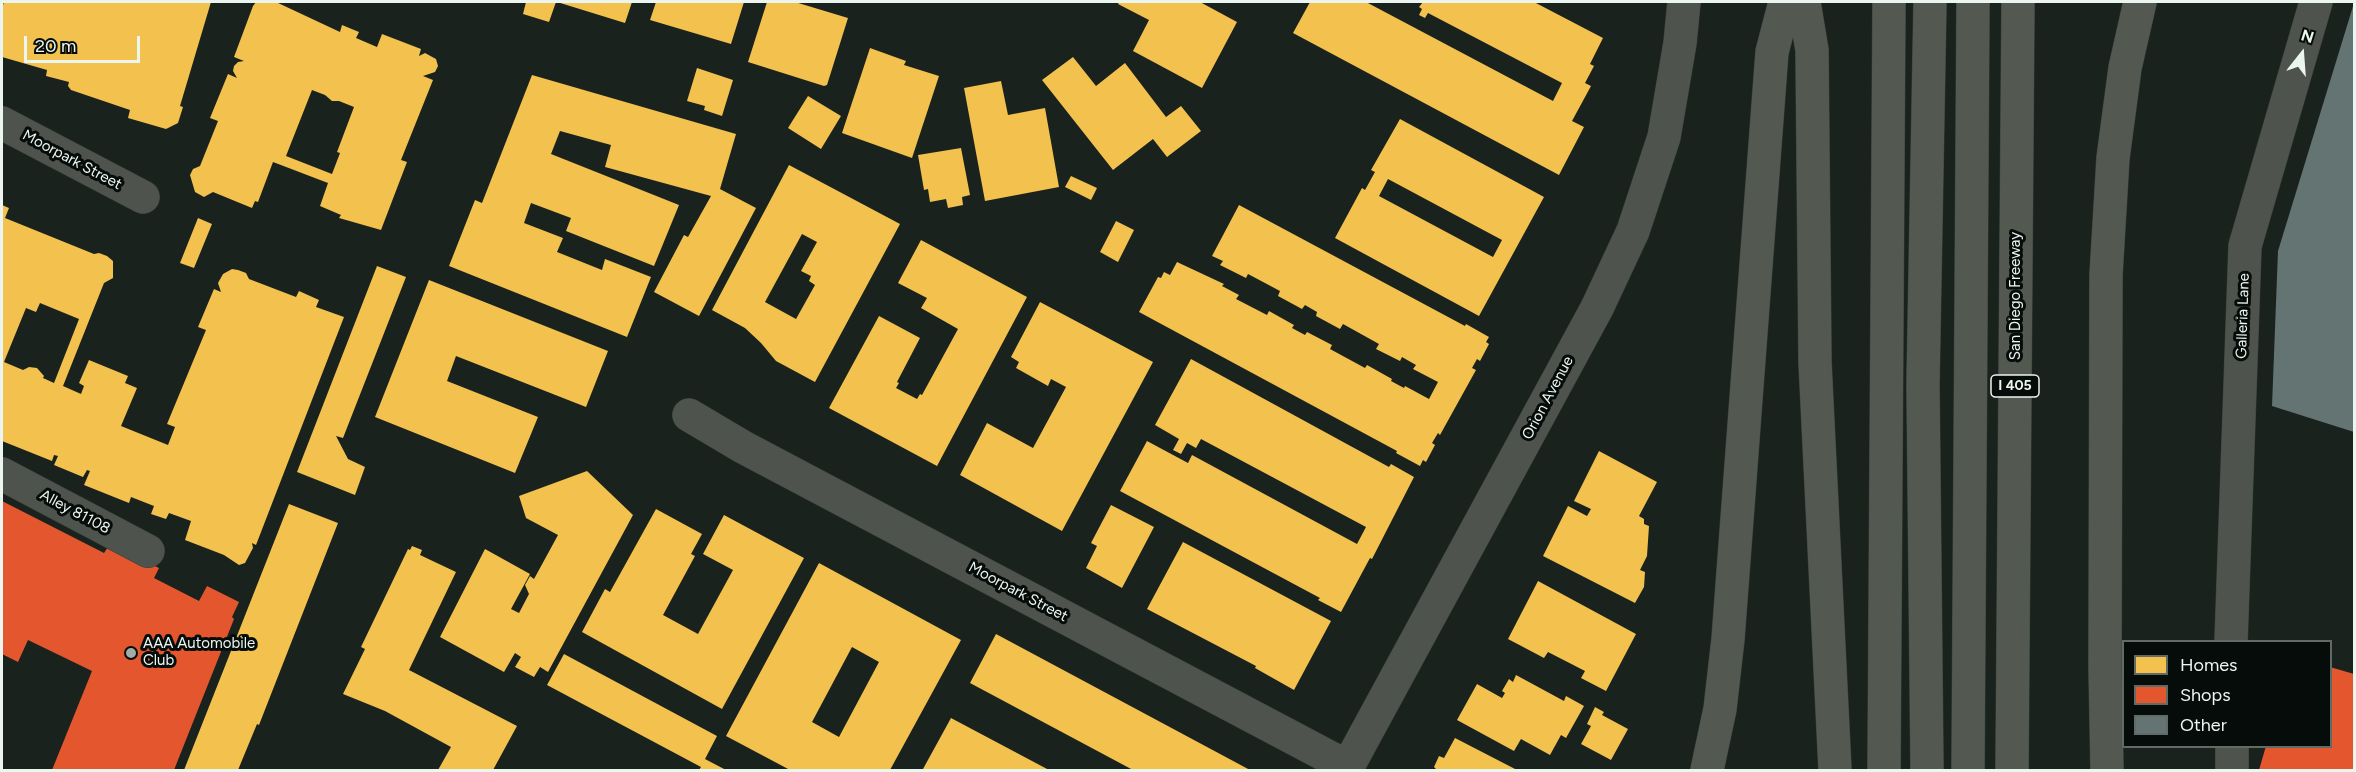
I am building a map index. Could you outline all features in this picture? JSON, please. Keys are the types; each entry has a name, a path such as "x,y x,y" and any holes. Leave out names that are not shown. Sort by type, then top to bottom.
{"highway":[{"path":"1707,771 1720,709 1728,639 1772,52 1785,2"},
{"path":"1804,2 1812,50 1815,362 1835,771"},
{"path":"1884,771 1889,2"},
{"path":"1926,771 1923,384 1930,2"},
{"path":"1968,771 1973,2"},
{"name":"San Diego Freeway","path":"2012,771 2018,2"},
{"path":"2107,771 2106,275 2113,158 2125,68 2140,2"}],"street":[{"name":"Orion Avenue","path":"1347,769 1597,308 1633,231 1664,137 1680,43 1683,2"},
{"name":"Galleria Lane","path":"2231,640 2245,246 2316,2"},
{"name":"Moorpark Street","path":"2,123 142,197"},
{"name":"Moorpark Street","path":"689,415 753,452 1347,769"},
{"name":"Alley 81108","path":"2,474 148,551"},
{"path":"2232,748 2232,771"}],"building: Homes":[{"path":"4,2 211,2 180,106 183,107 178,123 166,129 128,118 130,110 71,90 68,86 69,82 46,76 47,70 2,57"},
{"path":"256,2 276,2 340,32 342,25 359,32 356,38 377,47 382,34 421,49 419,56 425,53 436,59 438,66 435,72 423,76 433,80 401,160 407,162 381,230 339,218 341,215 320,206 328,183 273,162 258,202 255,201 252,208 213,192 204,197 195,192 190,175 193,169 200,166 218,121 210,118 228,74 237,78 233,71 234,66 244,61 234,57","holes":["312,90 325,95 332,101 339,101 354,107 337,152 340,153 332,174 286,156"]},
{"path":"526,2 556,2 549,22 523,14"},
{"path":"557,2 632,2 625,23"},
{"path":"656,2 744,2 731,44 650,20"},
{"path":"767,2 795,2 848,18 827,85 748,62"},
{"path":"1119,2 1200,2 1237,22 1202,88 1133,51 1149,20 1118,4"},
{"path":"1310,2 1366,2 1553,101 1562,83 1428,13 1425,18 1419,15 1422,9 1419,7 1423,2 1534,2 1603,38 1590,64 1594,66 1585,83 1591,86 1572,121 1584,127 1559,175 1293,33"},
{"path":"870,48 906,61 904,65 939,76 912,158 842,133"},
{"path":"1073,57 1096,86 1125,63 1166,117 1181,106 1201,131 1167,157 1153,139 1113,170 1042,80"},
{"path":"697,68 733,80 722,116 704,110 705,106 687,101"},
{"path":"532,75 736,134 720,189 756,208 699,316 654,292 684,235 688,237 711,196 605,167 611,145 560,131 551,154 679,205 654,266 566,231 571,218 531,203 524,223 563,238 557,252 602,270 605,259 651,277 627,337 449,266 475,200 482,203"},
{"path":"1001,81 1008,115 1045,108 1059,187 985,201 964,88"},
{"path":"808,96 841,116 821,149 788,128"},
{"path":"1400,119 1544,197 1479,316 1335,238 1362,188 1365,190 1375,172 1371,170","holes":["1388,179 1502,240 1493,257 1379,196"]},
{"path":"961,148 970,195 962,197 963,205 948,208 946,199 930,202 928,189 924,190 918,155"},
{"path":"789,165 900,224 815,382 776,361 745,328 712,310","holes":["802,234 817,242 801,271 811,276 809,281 815,285 796,319 765,302"]},
{"path":"1071,176 1097,188 1091,200 1065,187"},
{"path":"2,205 9,208 5,218 94,254 107,256 113,261 113,278 104,283 63,386 81,394 84,386 79,383 89,360 128,376 125,383 137,388 121,426 168,445 175,427 167,424 206,330 198,327 214,289 221,292 218,283 223,274 232,269 238,270 246,273 249,279 296,297 299,291 319,300 316,307 344,317 256,545 252,543 253,548 245,563 239,565 224,555 185,540 191,521 169,513 166,519 151,514 154,506 131,497 129,503 84,485 90,471 87,470 83,477 54,465 58,456 54,455 52,461 2,441","holes":["40,303 79,319 54,383 43,378 44,376 37,368 29,367 23,370 4,362 26,308 36,312"]},
{"path":"1239,205 1489,337 1486,342 1489,344 1480,361 1477,359 1472,368 1476,370 1440,435 1438,433 1432,443 1435,445 1426,462 1423,460 1420,466 1396,453 1397,451 1139,312 1158,277 1161,278 1164,272 1170,275 1177,262 1224,284 1222,286 1239,295 1236,299 1267,315 1269,311 1294,325 1292,328 1305,335 1307,332 1332,345 1330,349 1365,368 1367,365 1392,379 1391,381 1429,399 1438,382 1413,369 1416,365 1402,357 1400,361 1376,349 1379,344 1343,324 1340,329 1316,316 1317,312 1305,305 1302,309 1278,296 1280,291 1248,274 1246,278 1220,265 1223,261 1212,256"},
{"path":"198,218 212,224 194,268 180,263"},
{"path":"1116,221 1134,230 1118,262 1100,252"},
{"path":"921,240 1027,297 937,466 829,408 879,316 920,338 896,388 917,399 920,394 922,395 958,329 921,308 927,298 898,283"},
{"path":"377,266 406,277 343,438 336,436 348,459 365,467 355,495 297,472"},
{"path":"429,280 608,351 586,407 456,356 447,381 538,417 515,473 375,417"},
{"path":"1040,302 1153,362 1062,531 960,475 987,423 1033,448 1066,387 1051,379 1048,386 1016,368 1019,362 1011,357"},
{"path":"1191,359 1389,467 1391,464 1414,477 1372,559 1370,558 1341,612 1318,600 1320,598 1120,491 1147,441 1188,463 1192,455 1357,544 1366,527 1201,439 1196,448 1187,443 1181,454 1173,450 1179,439 1155,425"},
{"path":"1599,451 1657,482 1639,516 1644,519 1644,524 1649,526 1647,556 1640,570 1645,572 1644,587 1635,603 1543,556 1568,506 1587,516 1591,509 1574,501"},
{"path":"587,471 633,515 548,672 540,667 534,677 515,667 521,657 515,653 504,672 440,637 485,549 530,574 511,609 519,613 529,594 525,585 530,576 534,579 558,535 526,518 519,496"},
{"path":"289,504 338,523 259,725 257,724 238,770 184,770"},
{"path":"1111,505 1154,527 1122,588 1086,568 1097,546 1091,543"},
{"path":"656,509 702,534 691,554 695,556 663,615 698,634 733,570 703,554 724,515 804,558 722,709 582,632 605,589 610,592"},
{"path":"1183,542 1331,621 1294,690 1255,668 1256,666 1147,609"},
{"path":"412,546 422,550 420,555 456,572 409,670 517,726 493,770 438,770 451,747 385,711 343,694 365,649 361,647 408,549 410,550"},
{"path":"819,563 961,640 890,770 790,770 726,736","holes":["852,647 879,662 839,737 812,722"]},
{"path":"1538,581 1636,634 1606,691 1581,678 1585,671 1548,652 1544,658 1508,639"},
{"path":"996,634 1250,770 1133,770 970,683"},
{"path":"564,654 717,736 705,759 726,770 699,770 701,767 547,685"},
{"path":"1516,675 1564,701 1566,696 1584,706 1566,738 1561,735 1550,755 1521,739 1514,751 1457,720 1477,684 1502,698 1505,693 1502,691 1509,679 1513,682"},
{"path":"1595,707 1604,712 1602,715 1628,729 1611,760 1581,744 1591,726 1587,724"},
{"path":"951,718 1049,770 923,769"},
{"path":"1455,738 1517,770 1437,770 1434,767 1439,756 1444,758"}],"building: Shops":[{"path":"2,501 104,553 110,544 159,568 154,578 199,601 207,586 239,602 174,770 52,770 92,671 28,640 18,662 2,654"},
{"path":"2332,668 2354,674 2354,770 2259,770 2265,748 2332,748"}],"building: Other":[{"path":"2354,3 2354,432 2272,406 2278,251"}],"place":[{"name":"AAA Automobile Club","path":"131,653"}]}
